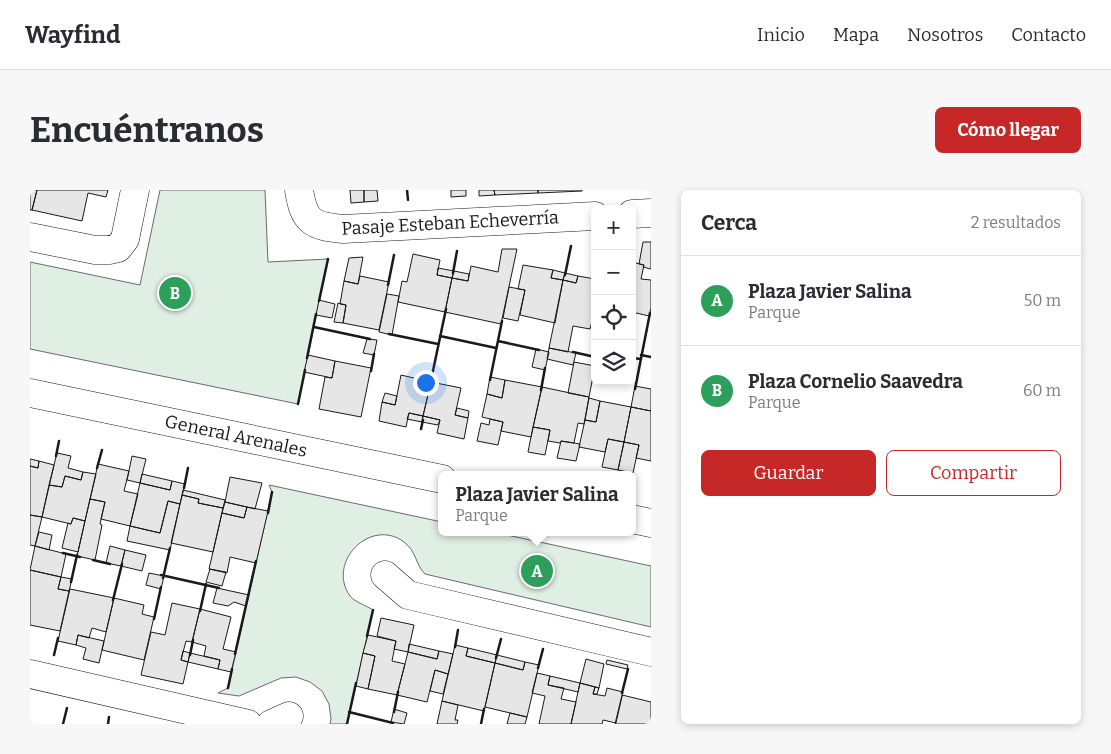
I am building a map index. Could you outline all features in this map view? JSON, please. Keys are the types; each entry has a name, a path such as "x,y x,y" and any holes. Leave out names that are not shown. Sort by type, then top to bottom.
{"street":[{"path":"30,237 96,250 118,248 125,239 135,190"},
{"name":"Pasaje Esteban Echeverría","path":"299,190 302,209 310,220 322,227 343,229 591,216"},
{"path":"636,214 651,213"},
{"name":"General Arenales","path":"30,393 438,478"},
{"path":"636,519 651,522"},
{"path":"385,575 408,595 651,652"},
{"path":"30,674 248,724"}],"green space":[{"path":"160,190 265,190 268,262 328,259 298,404 30,349 30,262 140,285"},
{"path":"269,485 438,521 438,536 512,536 651,566 651,627 425,574 404,542 391,536 378,535 366,539 356,547 348,557 344,570 344,583 350,596 373,610 347,724 330,724 329,704 322,691 310,682 296,677 281,678 239,696 218,693 228,688 272,492"}],"building":[{"path":"30,190 37,190 32,210 30,210"},
{"path":"37,190 108,190 106,197 88,193 82,221 32,210"},
{"path":"350,190 364,190 364,202 351,203"},
{"path":"364,190 377,190 378,201 364,202"},
{"path":"451,190 466,190 466,196 451,197"},
{"path":"479,190 494,190 495,195 479,196"},
{"path":"494,190 538,190 538,193 495,195"},
{"path":"538,190 582,190 582,191 538,193"},
{"path":"643,242 651,242 651,269 639,264"},
{"path":"502,249 517,249 501,324 445,312 452,278 468,281 471,266 498,272"},
{"path":"413,254 440,260 437,275 452,278 445,312 398,302 402,281 407,282"},
{"path":"363,257 358,284 344,281 349,258"},
{"path":"636,263 644,265 641,279 651,280 651,308 649,316 636,313"},
{"path":"523,265 553,270 551,278 563,280 555,323 520,315 525,290 518,289"},
{"path":"438,268 454,271 452,278 437,275"},
{"path":"553,270 565,273 563,280 551,278"},
{"path":"454,271 469,274 468,281 452,278"},
{"path":"565,273 578,276 576,283 563,280"},
{"path":"360,276 389,282 379,330 343,323 346,305 340,304 344,281 358,284"},
{"path":"578,276 591,278 590,329 573,326 568,352 549,348 563,280 576,283"},
{"path":"509,287 525,290 518,321 503,318"},
{"path":"387,294 399,296 392,335 379,332"},
{"path":"319,300 335,304 332,318 316,315"},
{"path":"338,303 346,305 343,323 334,322"},
{"path":"367,339 377,340 374,355 363,353"},
{"path":"549,348 576,353 573,365 547,359"},
{"path":"536,349 549,352 545,370 532,367"},
{"path":"308,355 335,361 332,378 304,372"},
{"path":"335,361 371,368 361,417 319,409 325,377 332,378"},
{"path":"574,362 591,365 591,385 589,397 568,393"},
{"path":"401,375 431,382 423,416 409,413 406,427 379,421 382,402 395,405"},
{"path":"490,377 505,380 502,398 487,394"},
{"path":"505,380 542,387 531,437 501,431 503,422 482,417 487,394 502,398"},
{"path":"431,382 461,388 455,415 468,418 464,439 437,433 440,420 423,416"},
{"path":"635,386 651,389 651,411 631,407"},
{"path":"542,387 589,397 584,424 578,423 574,443 548,441 550,430 533,427"},
{"path":"385,393 397,396 395,405 382,402"},
{"path":"589,398 600,401 596,422 585,420"},
{"path":"600,401 631,407 624,442 608,439 605,452 579,447 585,420 596,422"},
{"path":"631,407 651,411 651,461 636,458 639,445 624,442"},
{"path":"457,408 469,411 468,418 455,415"},
{"path":"409,413 423,416 422,422 407,419"},
{"path":"423,416 440,420 438,425 422,422"},
{"path":"490,419 503,422 498,445 477,441 481,423 489,425"},
{"path":"533,427 550,430 545,455 528,452"},
{"path":"608,439 624,442 618,470 602,467"},
{"path":"561,441 580,444 576,461 557,458"},
{"path":"624,442 639,445 633,471 618,470"},
{"path":"57,453 71,456 68,468 83,472 81,480 65,476 62,487 49,485"},
{"path":"132,456 146,459 140,483 127,480"},
{"path":"30,459 39,461 38,468 30,466"},
{"path":"39,461 54,465 42,517 30,515 30,466 38,468"},
{"path":"98,464 129,471 124,491 138,494 130,526 101,519 105,502 90,499"},
{"path":"83,472 96,474 85,521 73,518 71,524 42,517 49,485 62,487 65,476 81,480"},
{"path":"142,474 172,481 170,490 140,483"},
{"path":"230,477 262,483 255,509 225,502"},
{"path":"172,481 185,484 180,504 168,501 160,533 130,526 140,483 170,490"},
{"path":"183,490 225,500 223,508 198,503 199,499 182,495"},
{"path":"182,495 199,499 198,503 223,508 213,552 171,543"},
{"path":"90,499 105,502 95,560 77,556"},
{"path":"168,501 180,504 170,550 127,541 130,526 160,533"},
{"path":"225,502 247,507 244,518 222,513"},
{"path":"247,507 268,511 256,563 230,557 227,573 209,569 222,513 244,518"},
{"path":"30,515 42,517 35,546 30,545"},
{"path":"73,518 85,521 78,552 62,548 68,523 71,524"},
{"path":"39,532 52,535 49,550 35,546"},
{"path":"35,546 66,554 61,577 30,570"},
{"path":"110,546 125,550 121,566 106,563"},
{"path":"125,550 146,555 142,571 121,566"},
{"path":"210,569 226,572 222,586 206,582"},
{"path":"30,570 61,577 58,589 69,591 60,631 30,625"},
{"path":"149,573 164,576 161,589 146,585"},
{"path":"61,577 72,579 69,591 58,589"},
{"path":"217,588 249,595 246,606 234,602 228,606 213,603"},
{"path":"70,589 114,598 106,632 92,628 89,638 78,635 76,645 58,641"},
{"path":"114,598 144,605 142,614 154,617 144,660 102,650"},
{"path":"172,603 200,609 192,642 186,641 181,660 188,662 183,684 141,675 151,632 165,635"},
{"path":"200,609 231,617 223,649 236,652 231,672 218,669 220,660 204,656 206,646 192,642"},
{"path":"381,618 414,625 408,652 394,649 396,641 377,636"},
{"path":"78,635 104,641 99,663 83,659 86,648 76,645"},
{"path":"368,635 396,641 392,661 405,664 397,695 368,689 375,656 363,653"},
{"path":"409,644 439,651 437,659 408,652"},
{"path":"455,645 468,648 466,656 495,663 484,711 442,701"},
{"path":"468,648 497,655 495,663 466,656"},
{"path":"183,651 190,653 188,662 181,660"},
{"path":"439,651 453,654 448,674 435,670 427,702 397,695 408,652 437,659"},
{"path":"190,653 220,660 218,669 188,662"},
{"path":"363,653 375,656 368,689 356,686"},
{"path":"497,655 525,662 523,670 495,663"},
{"path":"586,659 604,664 599,688 580,683"},
{"path":"607,660 628,665 627,669 606,664"},
{"path":"525,662 539,665 527,717 485,707 495,663 523,670"},
{"path":"435,670 448,674 443,694 430,691"},
{"path":"537,673 550,676 548,685 564,688 561,699 576,702 571,724 539,724 545,696 532,693"},
{"path":"550,676 580,683 578,692 548,685"},
{"path":"580,683 595,687 593,694 605,696 607,688 623,692 616,723 603,720 602,724 571,724"},
{"path":"595,687 599,688 597,694 593,694"},
{"path":"622,695 651,702 651,724 615,724"},
{"path":"442,701 458,705 455,720 458,720 457,724 437,724"},
{"path":"394,709 407,713 404,724 391,722"},
{"path":"510,713 527,717 525,724 507,724"}],"wall":[{"path":"407,190 408,200"},
{"path":"565,275 571,246"},
{"path":"453,273 457,251"},
{"path":"388,285 394,255"},
{"path":"319,301 328,259"},
{"path":"430,385 446,309"},
{"path":"635,389 650,313"},
{"path":"307,358 316,314"},
{"path":"490,380 502,321"},
{"path":"314,327 370,339"},
{"path":"389,334 438,344"},
{"path":"440,336 496,348"},
{"path":"498,341 539,350"},
{"path":"573,352 591,356"},
{"path":"371,371 374,354"},
{"path":"641,355 651,357"},
{"path":"636,358 641,359"},
{"path":"541,390 545,368"},
{"path":"298,404 305,370"},
{"path":"421,429 423,420"},
{"path":"56,456 59,441"},
{"path":"97,468 102,450"},
{"path":"184,488 188,468"},
{"path":"268,513 272,492"},
{"path":"163,578 170,548"},
{"path":"63,553 80,557"},
{"path":"71,582 77,555"},
{"path":"93,560 110,564"},
{"path":"235,654 256,561"},
{"path":"113,600 122,564"},
{"path":"161,575 219,588"},
{"path":"200,611 206,584"},
{"path":"154,619 161,587"},
{"path":"367,636 373,610"},
{"path":"455,647 458,630"},
{"path":"54,655 58,638"},
{"path":"496,658 501,639"},
{"path":"190,655 193,640"},
{"path":"538,668 543,649"},
{"path":"228,688 232,669"},
{"path":"622,693 628,669"},
{"path":"347,724 356,683"},
{"path":"394,712 398,692"},
{"path":"63,724 67,708"},
{"path":"481,724 484,709"},
{"path":"349,712 393,723"},
{"path":"108,724 109,717"}],"place":[{"name":"Plaza Cornelio Saavedra","path":"175,293"},
{"name":"Plaza Javier Salina","path":"537,571"}]}
